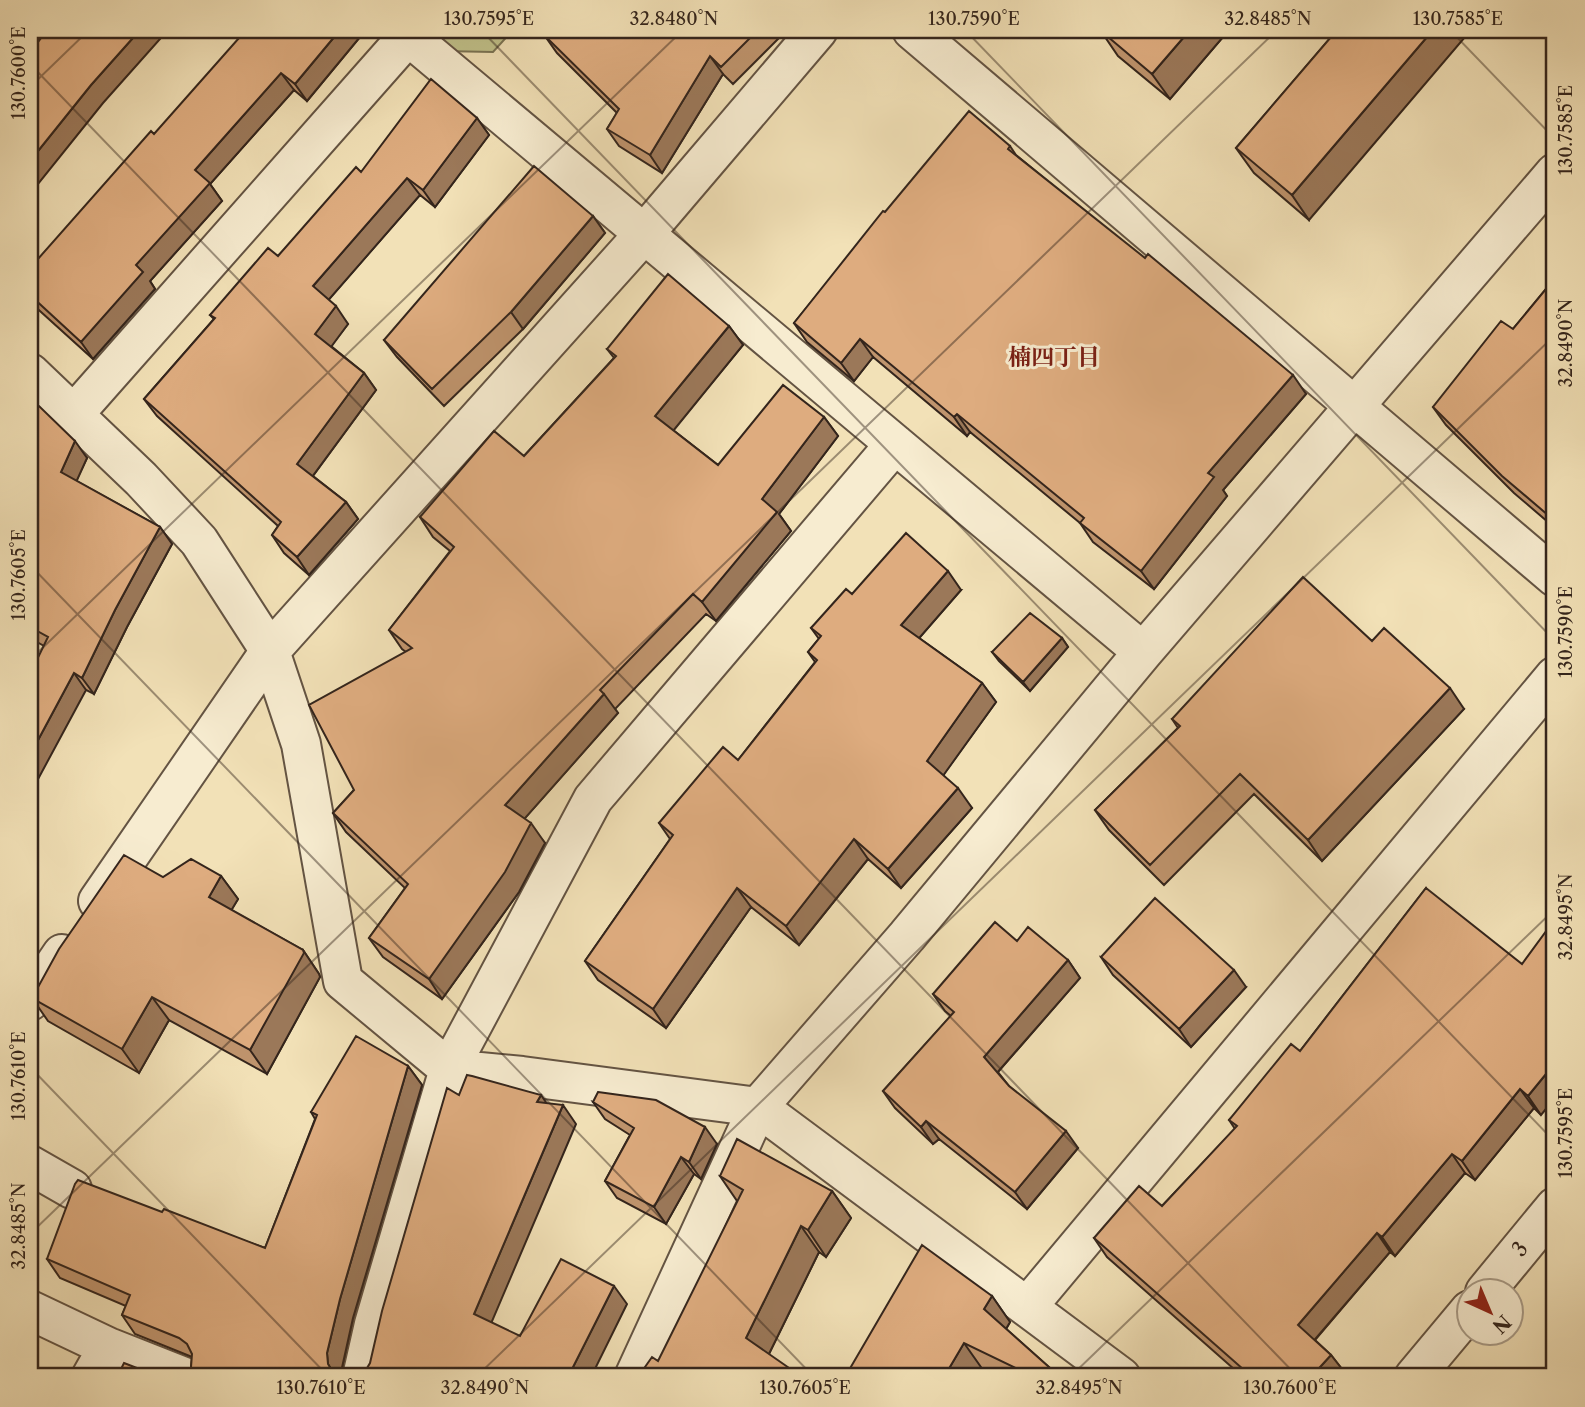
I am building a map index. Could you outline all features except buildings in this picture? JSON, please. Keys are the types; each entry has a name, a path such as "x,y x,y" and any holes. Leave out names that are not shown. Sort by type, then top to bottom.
{"street":[{"path":"30,1001 270,651 644,234 818,30"},
{"path":"912,30 1555,577"},
{"path":"73,415 405,33 1143,652"},
{"path":"634,1377 758,1107 907,936 1143,652 1555,173"},
{"path":"30,373 141,479 199,541 270,651 301,744 344,981 449,1069 758,1107 1121,1377"},
{"path":"362,1377 374,1324 449,1069 593,799 895,444"},
{"path":"1027,1307 1555,676"},
{"path":"30,1166 72,1189"},
{"name":"3","path":"1497,1278 1555,1207"},
{"path":"30,1310 99,1362 184,1377"},
{"path":"1414,1377 1456,1326"}],"green space":[{"path":"418,30 513,30 493,52 442,51"}],"district":[{"name":"楠四丁目","path":"1054,357"}]}
